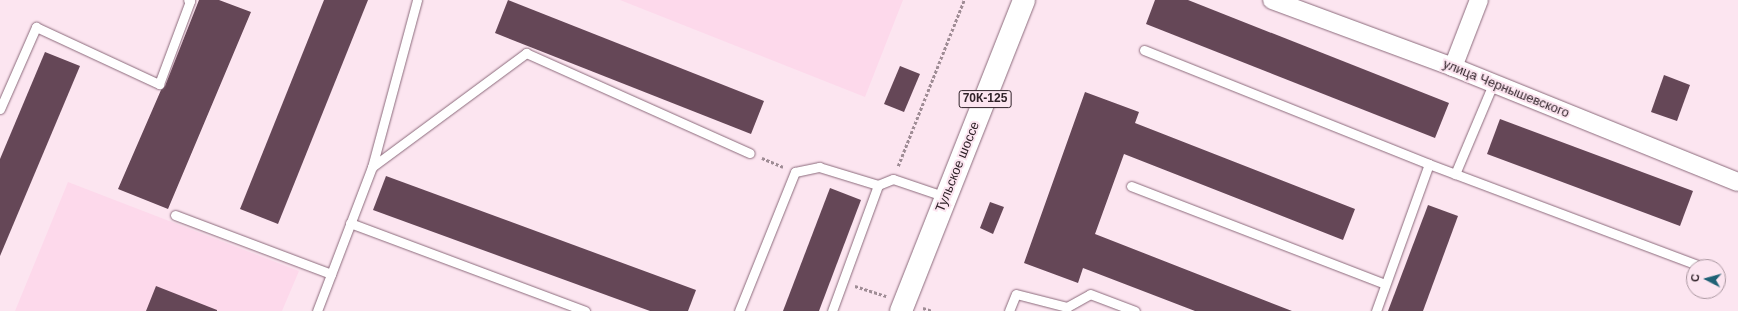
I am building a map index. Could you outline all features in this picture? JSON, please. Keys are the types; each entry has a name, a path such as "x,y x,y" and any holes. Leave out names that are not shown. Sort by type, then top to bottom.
{"main road":[{"name":"Тульское шоссе","path":"901,311 1024,0"}],"street":[{"name":"улица Чернышевского","path":"1272,0 1453,67 1738,182"},
{"path":"1453,67 1479,0"}],"lane":[{"path":"0,109 36,27 158,84 190,1 188,0"},
{"path":"317,311 372,167 417,0"},
{"path":"1144,50 1429,164 1686,261"},
{"path":"372,167 526,53 750,153"},
{"path":"1455,174 1493,84"},
{"path":"1376,311 1429,164"},
{"path":"739,311 795,172 819,167 878,185 893,179 946,197"},
{"path":"832,311 878,185"},
{"path":"1131,186 1385,284"},
{"path":"175,215 331,274"},
{"path":"350,223 585,311"},
{"path":"1009,311 1016,294 1067,308 1090,294 1135,311"}],"path":[{"path":"893,179 964,0"},
{"path":"750,153 795,172"}],"shaded area":[{"path":"620,0 903,0 865,97"},
{"path":"68,182 299,271 282,311 15,311"}],"building":[{"path":"199,0 219,0 251,12 168,209 118,189 161,90 165,86"},
{"path":"324,0 368,0 278,224 240,209"},
{"path":"508,0 764,101 751,134 495,33"},
{"path":"1155,0 1188,0 1449,103 1435,138 1146,24"},
{"path":"45,52 80,66 0,256 0,159"},
{"path":"900,66 920,74 904,112 884,104"},
{"path":"1664,75 1690,85 1677,121 1651,112"},
{"path":"1085,92 1139,112 1135,123 1355,209 1343,240 1124,154 1095,234 1292,311 1195,311 1083,268 1078,283 1024,263"},
{"path":"1500,119 1693,191 1680,226 1487,154"},
{"path":"386,176 696,290 688,311 650,311 373,210"},
{"path":"830,188 861,200 819,311 783,311"},
{"path":"990,202 1004,207 993,234 980,228"},
{"path":"1428,205 1458,216 1423,311 1388,311"},
{"path":"156,286 217,310 217,311 146,311"}]}
